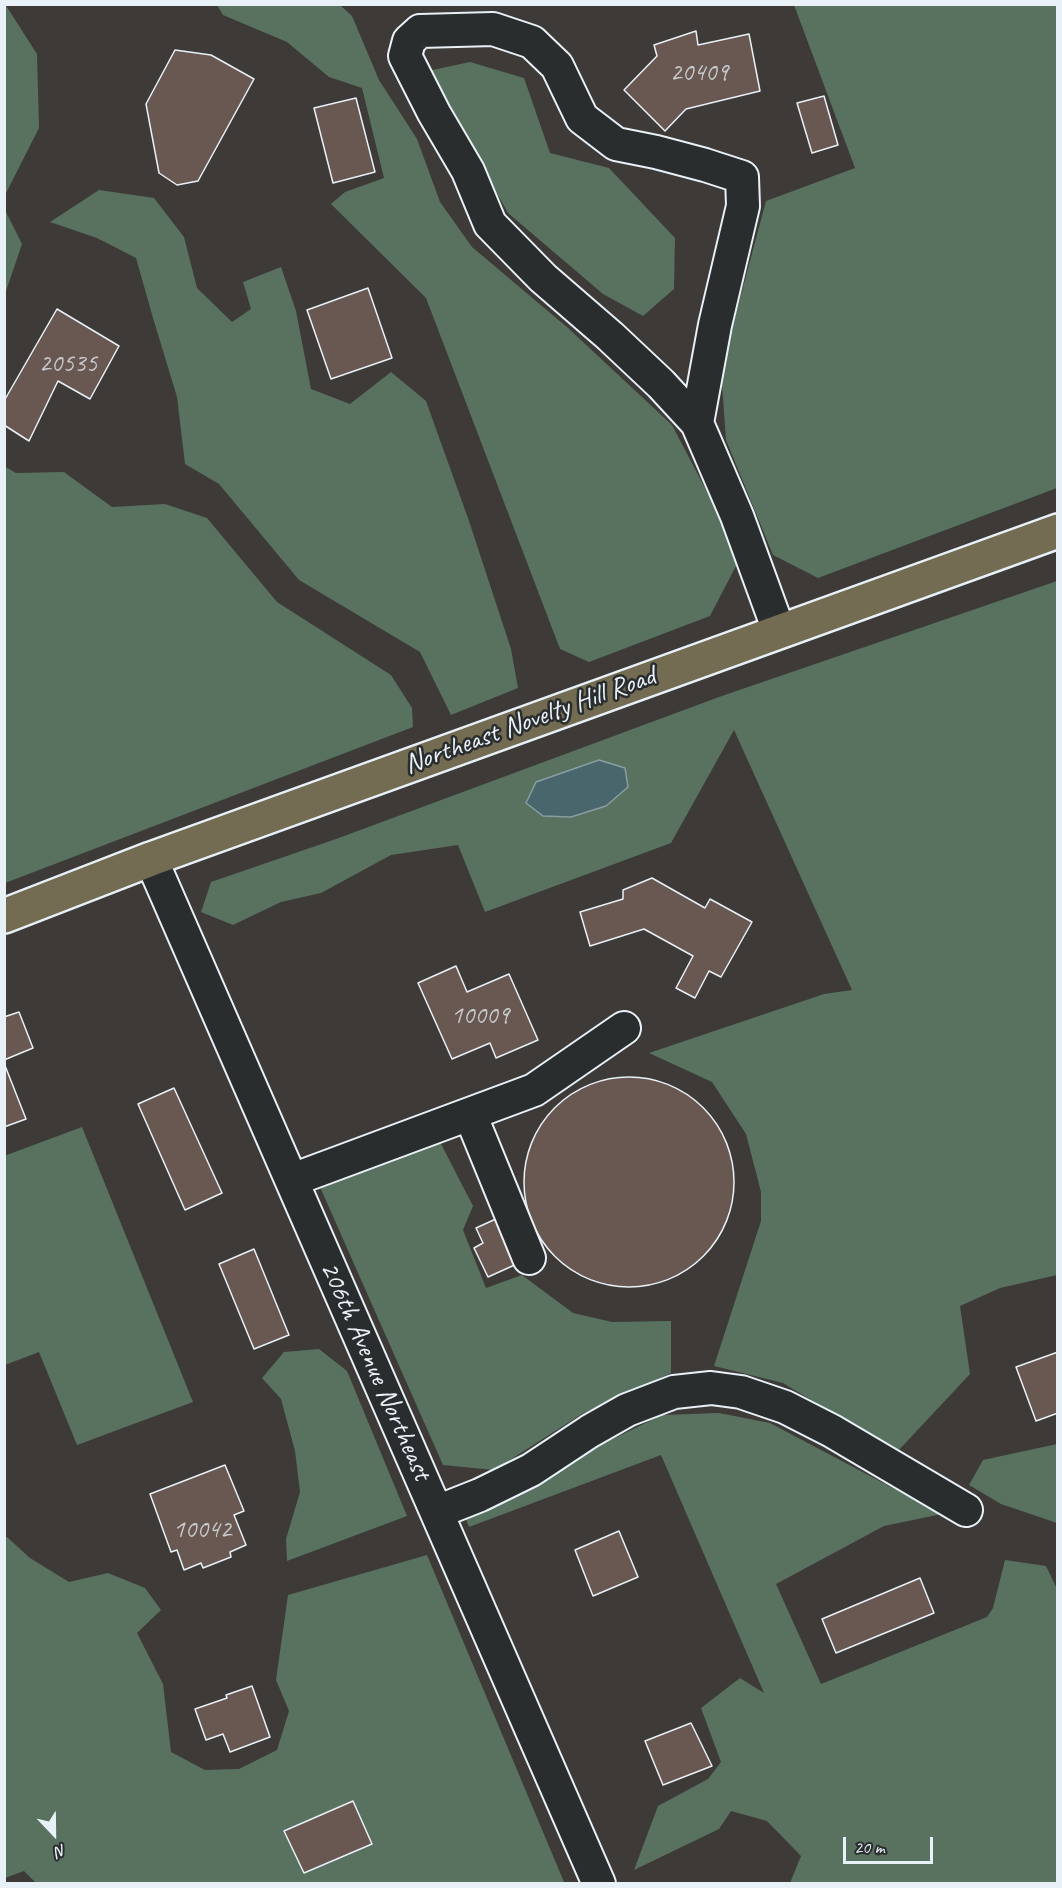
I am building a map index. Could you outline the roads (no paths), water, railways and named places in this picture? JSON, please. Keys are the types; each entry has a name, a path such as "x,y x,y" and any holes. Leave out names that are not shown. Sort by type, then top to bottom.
{"main road":[{"name":"Northeast Novelty Hill Road","path":"4,916 151,859 1058,531"}],"street":[{"path":"697,423 715,325 743,206 742,177 695,162 616,144 582,118 557,66 532,42 493,29 420,31 409,41 405,56 434,113 468,171 490,224 543,278 661,384 697,423 737,516 779,631"},
{"name":"206th Avenue Northeast","path":"151,859 599,1884"},
{"path":"292,1180 534,1090 624,1028"},
{"path":"470,1114 529,1258"},
{"path":"437,1512 480,1495 531,1470 590,1431 627,1410 674,1392 711,1388 741,1392 785,1407 832,1431 966,1510"}],"water":[{"path":"599,760 625,768 628,787 606,806 571,817 543,816 526,803 536,782"}]}
